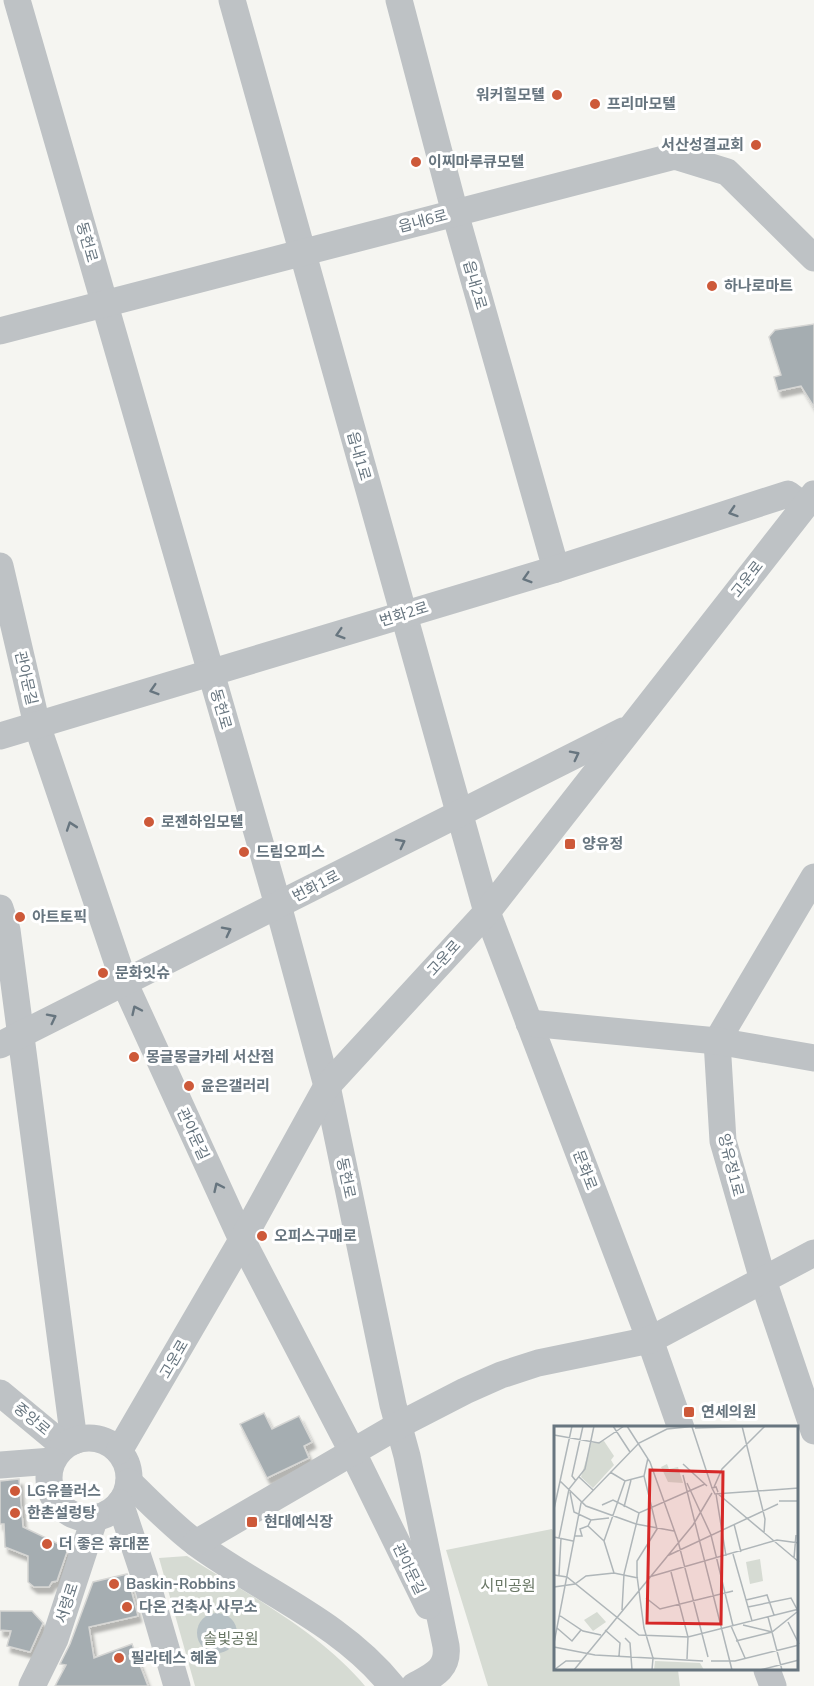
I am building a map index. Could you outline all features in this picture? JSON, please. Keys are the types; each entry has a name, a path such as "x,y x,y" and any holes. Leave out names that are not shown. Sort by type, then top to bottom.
{"street":[{"name":"동헌로","path":"17,0 278,905 327,1086 399,1425"},
{"name":"읍내1로","path":"232,0 486,912"},
{"name":"읍내2로","path":"399,0 455,213 556,569"},
{"name":"읍내6로","path":"0,331 675,156 727,172 814,258"},
{"name":"번화2로","path":"0,736 556,569 802,498"},
{"name":"고운로","path":"119,1451 242,1240 327,1086 486,912 631,727 802,498"},
{"name":"관아문길","path":"0,566 37,725 124,982 242,1240 353,1453 445,1640"},
{"name":"번화1로","path":"10,1040 631,727"},
{"path":"717,1041 814,877"},
{"path":"0,908 7,930 10,1040 63,1449 49,1484 56,1501 73,1515 95,1517 109,1513 125,1492"},
{"name":"문화로","path":"486,912 650,1340 680,1426"},
{"path":"529,1023 717,1041 814,1058"},
{"name":"양유정1로","path":"717,1041 723,1141 763,1280 814,1431"},
{"path":"196,1543 399,1425 501,1375 559,1358 650,1340 814,1253"},
{"name":"중앙로","path":"0,1393 63,1449"},
{"name":"관아문길","path":"399,1425 447,1657 443,1666 414,1686"},
{"path":"0,1465 63,1449 86,1438 110,1443 119,1451 127,1466 125,1492 149,1590 177,1686"},
{"path":"125,1492 196,1543 345,1640 370,1661 392,1686"},
{"name":"서령로","path":"32,1686 55,1639 95,1517"},
{"path":"767,1671 773,1686"}],"green space":[{"name":"시민공원","path":"552,1529 554,1532 554,1671 678,1671 680,1686 488,1686 446,1550"},
{"name":"솔빛공원","path":"187,1556 258,1599 304,1631 347,1666 365,1686 195,1686 159,1558"}],"shaded area":[{"path":"217,1613 225,1614 231,1619 236,1625 236,1641 231,1647 225,1652 217,1653 209,1652 203,1647 198,1641 197,1633 198,1625 203,1619 209,1614"}],"building":[{"path":"814,324 814,407 801,386 778,391 774,377 781,375 769,337 775,330"},
{"path":"264,1413 272,1429 299,1416 312,1442 304,1446 309,1458 267,1478 240,1424"},
{"path":"19,1479 23,1527 65,1547 67,1552 57,1581 52,1582 49,1587 34,1587 28,1582 28,1556 5,1547 4,1524 0,1524 0,1481"},
{"path":"127,1574 138,1616 89,1627 94,1658 132,1644 148,1686 55,1686 66,1665 60,1664 70,1644 93,1582"},
{"path":"0,1611 32,1611 43,1623 30,1652 7,1646 11,1631 0,1630"}],"place":[{"name":"워커힐모텔","path":"557,95"},
{"name":"프리마모텔","path":"595,104"},
{"name":"서산성결교회","path":"756,145"},
{"name":"이찌마루큐모텔","path":"416,162"},
{"name":"하나로마트","path":"712,286"},
{"name":"로젠하임모텔","path":"149,822"},
{"name":"양유정","path":"570,844"},
{"name":"드림오피스","path":"244,852"},
{"name":"아트토픽","path":"20,917"},
{"name":"문화잇슈","path":"103,973"},
{"name":"몽글몽글카레 서산점","path":"134,1057"},
{"name":"윤은갤러리","path":"189,1086"},
{"name":"오피스구매로","path":"262,1236"},
{"name":"연세의원","path":"689,1412"},
{"name":"LG유플러스","path":"15,1491"},
{"name":"한촌설렁탕","path":"15,1513"},
{"name":"현대예식장","path":"252,1522"},
{"name":"더 좋은 휴대폰","path":"47,1544"},
{"name":"Baskin-Robbins","path":"114,1584"},
{"name":"다온 건축사 사무소","path":"127,1607"},
{"name":"필라테스 혜움","path":"119,1658"}]}
